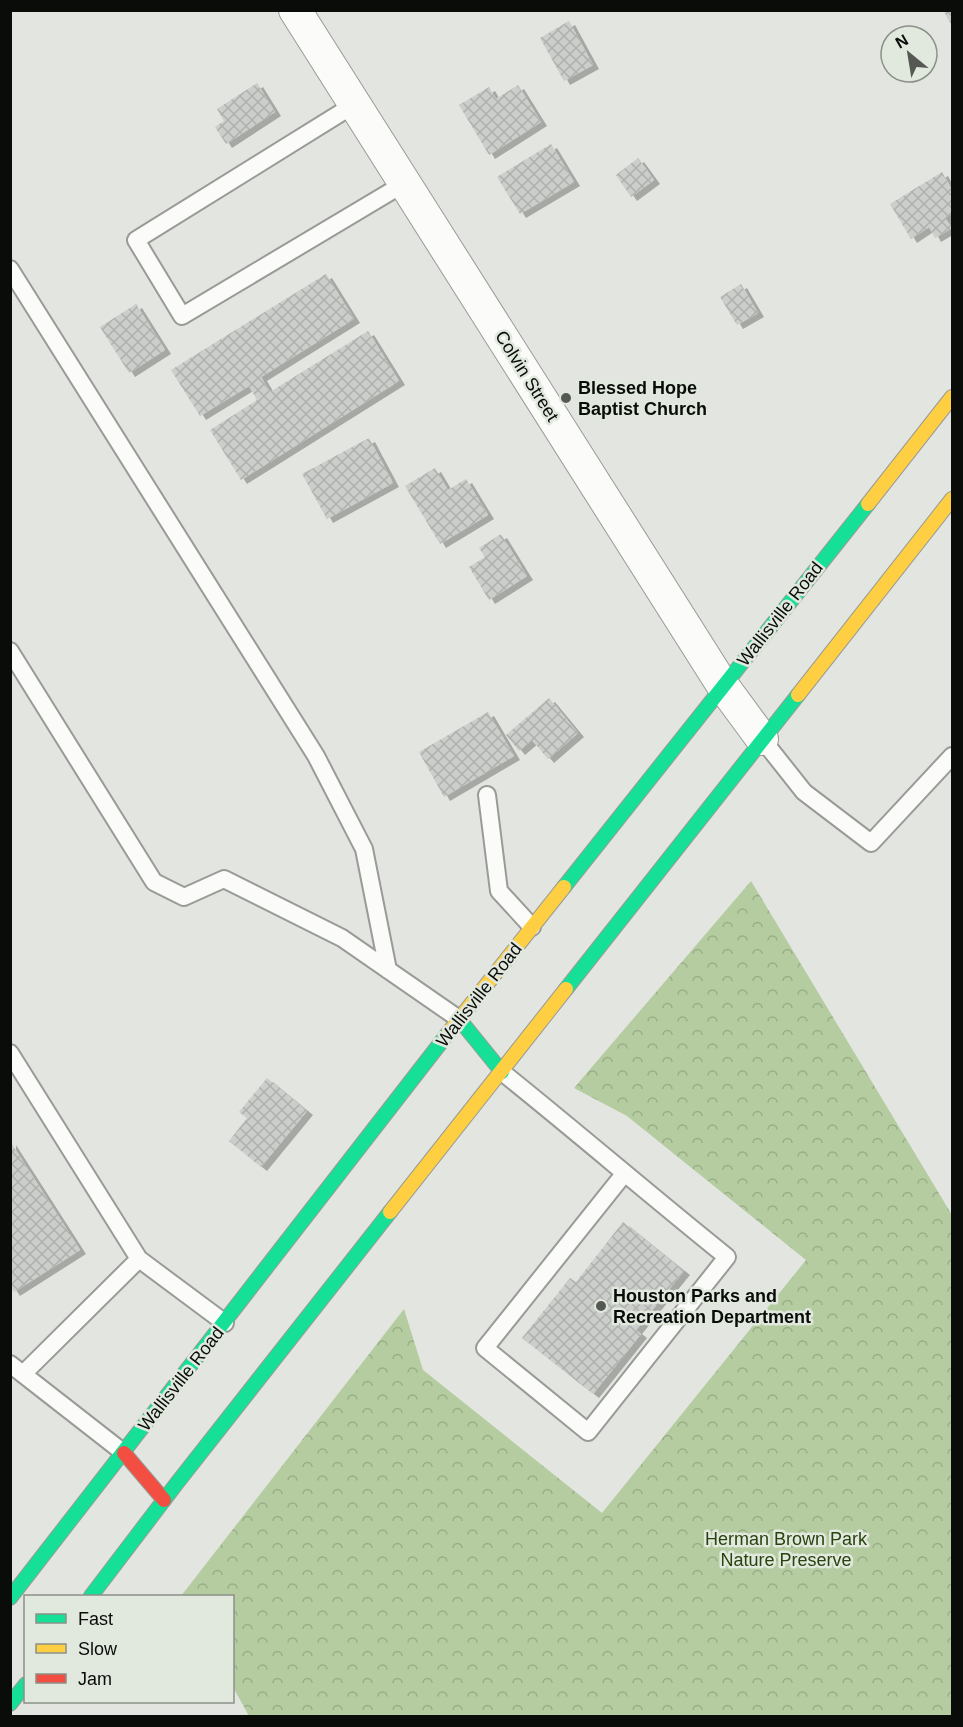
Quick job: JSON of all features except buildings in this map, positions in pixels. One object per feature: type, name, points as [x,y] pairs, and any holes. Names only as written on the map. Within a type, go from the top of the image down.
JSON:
[{"type":"main road","name":"Wallisville Road","points":[[10,1598],[459,1019],[952,397]]},
{"type":"main road","points":[[92,1595],[164,1500],[952,499]]},
{"type":"main road","points":[[459,1019],[502,1072]]},
{"type":"main road","points":[[124,1453],[164,1500]]},
{"type":"main road","points":[[10,1704],[24,1686]]},
{"type":"street","name":"Colvin Street","points":[[295,10],[723,686],[762,739]]},
{"type":"lane","points":[[355,104],[136,240],[182,316],[405,183]]},
{"type":"lane","points":[[10,269],[316,756],[364,849],[388,970]]},
{"type":"lane","points":[[10,651],[154,882],[184,897],[224,879],[342,938],[459,1019]]},
{"type":"lane","points":[[762,739],[804,792],[871,843],[952,756]]},
{"type":"lane","points":[[487,795],[500,891],[532,927]]},
{"type":"lane","points":[[10,1053],[139,1259],[225,1323]]},
{"type":"lane","points":[[502,1072],[727,1257],[588,1432],[485,1348],[624,1174]]},
{"type":"lane","points":[[124,1453],[17,1369],[139,1259]]},
{"type":"green space","name":"Herman Brown Park Nature Preserve","points":[[751,881],[952,1215],[952,1716],[249,1716],[234,1689],[234,1595],[182,1595],[404,1309],[423,1370],[602,1513],[806,1260],[627,1116],[574,1088]]},
{"type":"traffic: fast","points":[[564,887],[868,504]]},
{"type":"traffic: fast","points":[[566,989],[798,695]]},
{"type":"traffic: fast","points":[[459,1019],[502,1072]]},
{"type":"traffic: fast","points":[[10,1598],[449,1032]]},
{"type":"traffic: fast","points":[[92,1595],[390,1212]]},
{"type":"traffic: fast","points":[[10,1704],[24,1686]]},
{"type":"traffic: slow","points":[[868,504],[952,397]]},
{"type":"traffic: slow","points":[[798,695],[952,499]]},
{"type":"traffic: slow","points":[[449,1032],[564,887]]},
{"type":"traffic: slow","points":[[390,1212],[566,989]]},
{"type":"traffic: jam","points":[[124,1453],[164,1500]]},
{"type":"place","name":"Blessed Hope Baptist Church","points":[[566,398]]},
{"type":"place","name":"Houston Parks and Recreation Department","points":[[601,1306]]}]
